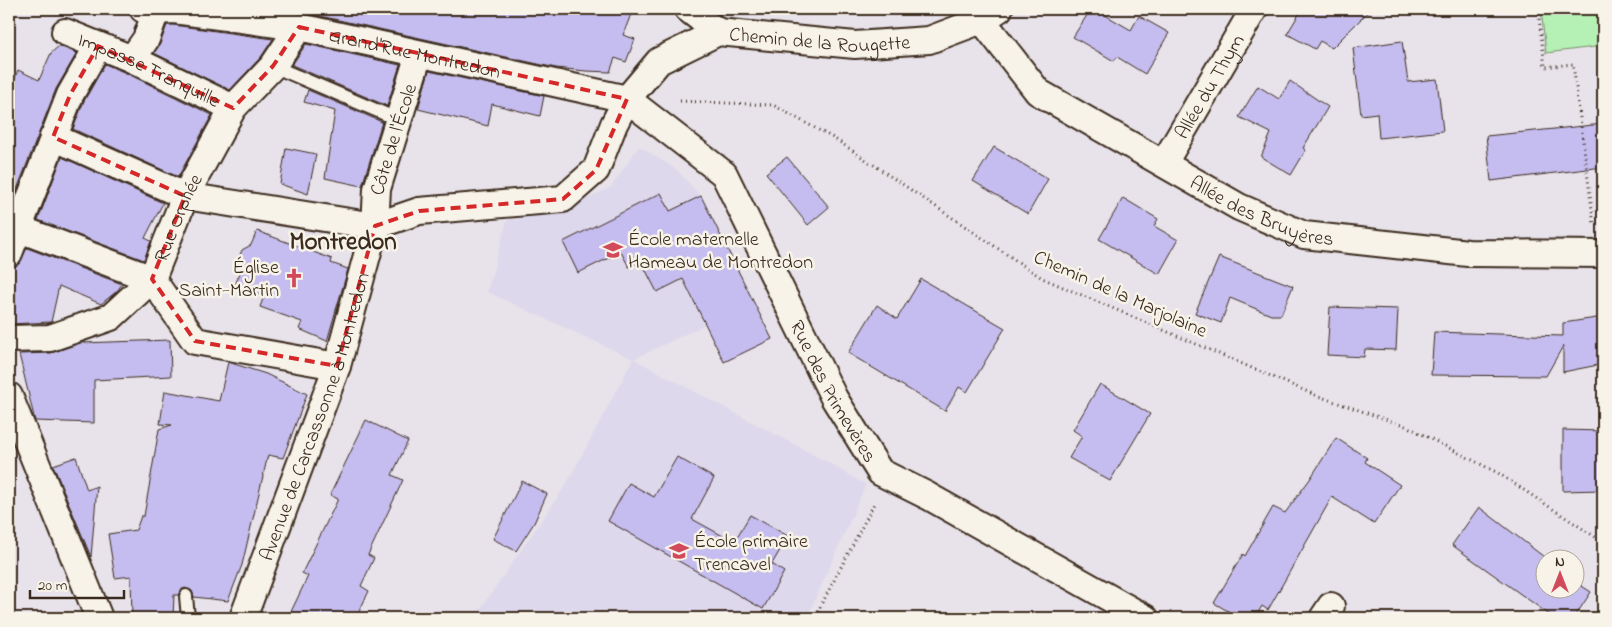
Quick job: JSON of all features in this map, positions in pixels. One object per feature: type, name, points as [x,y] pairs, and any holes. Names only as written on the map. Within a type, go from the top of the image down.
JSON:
[{"type":"street","points":[[688,9],[718,32]]},
{"type":"street","name":"Allée du Thym","points":[[1164,164],[1254,9]]},
{"type":"street","points":[[132,59],[146,40],[162,10]]},
{"type":"street","name":"Grand'Rue Montredon","points":[[162,10],[299,27],[627,99]]},
{"type":"street","name":"Chemin de la Rougette","points":[[627,99],[659,61],[718,32],[855,45],[929,40],[990,14]]},
{"type":"street","name":"Allée des Bruyères","points":[[990,14],[1038,92],[1239,207],[1304,235],[1468,253],[1600,254]]},
{"type":"street","name":"Rue Orphée","points":[[9,339],[50,338],[111,317],[152,279],[185,196],[233,108],[273,66],[299,27]]},
{"type":"street","name":"Impasse Tranquille","points":[[65,32],[132,59],[233,108]]},
{"type":"street","points":[[9,253],[14,227],[70,96],[98,46]]},
{"type":"street","name":"Côte de l'École","points":[[375,226],[377,189],[419,54]]},
{"type":"street","points":[[53,137],[185,196],[375,226],[419,211],[563,199],[596,170],[614,124],[627,99]]},
{"type":"street","name":"Rue des Primevères","points":[[627,99],[724,174],[834,398],[880,472],[937,501],[1145,618]]},
{"type":"street","name":"Avenue de Carcassonne à Montredon","points":[[243,618],[337,366],[375,226]]},
{"type":"street","points":[[14,227],[152,279],[194,341],[337,366]]},
{"type":"street","points":[[9,397],[100,618]]},
{"type":"lane","points":[[273,66],[399,120]]},
{"type":"lane","points":[[186,596],[188,618]]},
{"type":"path","points":[[1538,9],[1545,67],[1572,64],[1600,254]]},
{"type":"path","name":"Chemin de la Marjolaine","points":[[676,101],[773,105],[835,139],[1042,278],[1315,395],[1408,427],[1498,473],[1603,542]]},
{"type":"path","points":[[810,618],[817,613],[888,476]]},
{"type":"highlighted area","points":[[299,27],[627,99],[596,170],[563,199],[419,211],[375,226],[337,366],[195,341],[152,279],[185,196],[53,137],[70,95],[98,46],[233,108],[273,66]]},
{"type":"shaded area","name":"École primaire Trencavel","points":[[639,146],[677,170],[701,196],[754,301],[634,359],[829,463],[866,485],[807,618],[474,618],[566,485],[633,359],[487,292],[507,220],[558,213],[611,187]]},
{"type":"green space","points":[[1541,9],[1603,9],[1603,46],[1546,53]]},
{"type":"building","points":[[276,9],[633,9],[623,35],[635,39],[626,62],[615,58],[610,72],[586,71],[556,68],[302,12]]},
{"type":"building","points":[[1091,9],[1095,9],[1131,30],[1139,16],[1169,33],[1145,74],[1117,57],[1114,61],[1073,37]]},
{"type":"building","points":[[1302,9],[1371,9],[1332,48],[1320,41],[1315,49],[1287,34]]},
{"type":"building","points":[[167,25],[273,39],[261,57],[230,90],[154,53],[160,44]]},
{"type":"building","points":[[1402,41],[1408,82],[1437,79],[1443,131],[1379,138],[1377,113],[1361,115],[1353,48]]},
{"type":"building","points":[[306,44],[400,65],[387,106],[292,65]]},
{"type":"building","points":[[59,46],[77,53],[56,89],[9,210],[9,93],[18,70],[39,80],[51,53]]},
{"type":"building","points":[[105,64],[212,115],[178,177],[73,129],[84,101]]},
{"type":"building","points":[[429,71],[544,96],[540,116],[492,104],[488,126],[418,109]]},
{"type":"building","points":[[1290,81],[1328,107],[1303,148],[1306,150],[1291,175],[1261,157],[1271,133],[1239,117],[1258,86],[1279,99]]},
{"type":"building","points":[[308,90],[382,122],[362,186],[325,178],[335,111],[304,102]]},
{"type":"building","points":[[1603,124],[1603,167],[1491,181],[1486,136]]},
{"type":"building","points":[[994,147],[1048,179],[1028,214],[973,181]]},
{"type":"building","points":[[286,148],[316,154],[308,194],[280,184]]},
{"type":"building","points":[[62,157],[163,203],[145,238],[151,241],[144,260],[38,220]]},
{"type":"building","points":[[787,157],[829,207],[808,225],[766,173]]},
{"type":"building","points":[[661,193],[670,211],[701,196],[772,339],[724,362],[683,279],[657,292],[641,261],[629,267],[621,252],[578,273],[563,242]]},
{"type":"building","points":[[1123,198],[1158,219],[1154,226],[1178,240],[1159,274],[1099,239]]},
{"type":"building","name":"Église Saint-Martin","points":[[257,231],[332,259],[331,263],[348,269],[327,341],[299,329],[302,322],[260,307],[264,296],[235,285],[240,273],[237,262],[242,250],[251,245]]},
{"type":"building","points":[[27,248],[122,284],[117,291],[101,304],[59,286],[51,322],[9,324],[9,268],[19,264]]},
{"type":"building","points":[[1219,257],[1293,286],[1281,315],[1271,315],[1230,298],[1221,323],[1195,313]]},
{"type":"building","points":[[921,279],[1005,328],[967,392],[959,387],[945,411],[848,353],[877,305],[897,319]]},
{"type":"building","points":[[1330,307],[1398,309],[1396,350],[1365,349],[1364,357],[1327,355]]},
{"type":"building","points":[[1603,317],[1603,364],[1563,372],[1563,346],[1546,376],[1431,375],[1434,332],[1563,336],[1563,323]]},
{"type":"building","points":[[170,340],[171,376],[94,380],[94,423],[35,421],[19,354],[51,353],[80,343]]},
{"type":"building","points":[[228,362],[266,374],[307,394],[283,458],[268,455],[242,565],[228,601],[194,597],[192,591],[185,588],[178,595],[174,595],[173,618],[132,618],[131,576],[115,578],[108,534],[136,530],[141,516],[144,516],[159,429],[172,425],[160,424],[165,391],[219,401]]},
{"type":"building","points":[[1100,384],[1150,414],[1110,481],[1069,458],[1082,436],[1073,430]]},
{"type":"building","points":[[366,420],[408,441],[392,475],[403,480],[368,555],[374,558],[361,586],[369,591],[356,618],[288,618],[308,576],[302,573],[338,499],[330,495]]},
{"type":"building","points":[[1563,430],[1603,431],[1603,490],[1563,491]]},
{"type":"building","points":[[1336,438],[1367,458],[1365,462],[1400,485],[1374,524],[1332,497],[1268,610],[1262,606],[1255,618],[1240,618],[1214,603],[1243,554],[1245,556],[1273,507],[1285,513],[1310,479]]},
{"type":"building","points":[[76,457],[87,490],[97,486],[91,557],[53,465]]},
{"type":"building","points":[[677,457],[714,478],[692,519],[734,542],[750,515],[788,536],[772,564],[784,572],[763,609],[608,521],[629,483],[654,497]]},
{"type":"building","points":[[522,481],[547,494],[534,523],[516,551],[493,539]]},
{"type":"building","points":[[1479,507],[1535,550],[1534,600],[1584,600],[1584,587],[1591,592],[1574,618],[1554,618],[1452,545]]},
{"type":"place","name":"École maternelle Hameau de Montredon","points":[[613,250]]},
{"type":"place","name":"Église Saint-Martin","points":[[294,278]]},
{"type":"place","name":"École primaire Trencavel","points":[[679,551]]},
{"type":"district","name":"Montredon","points":[[343,240]]}]
